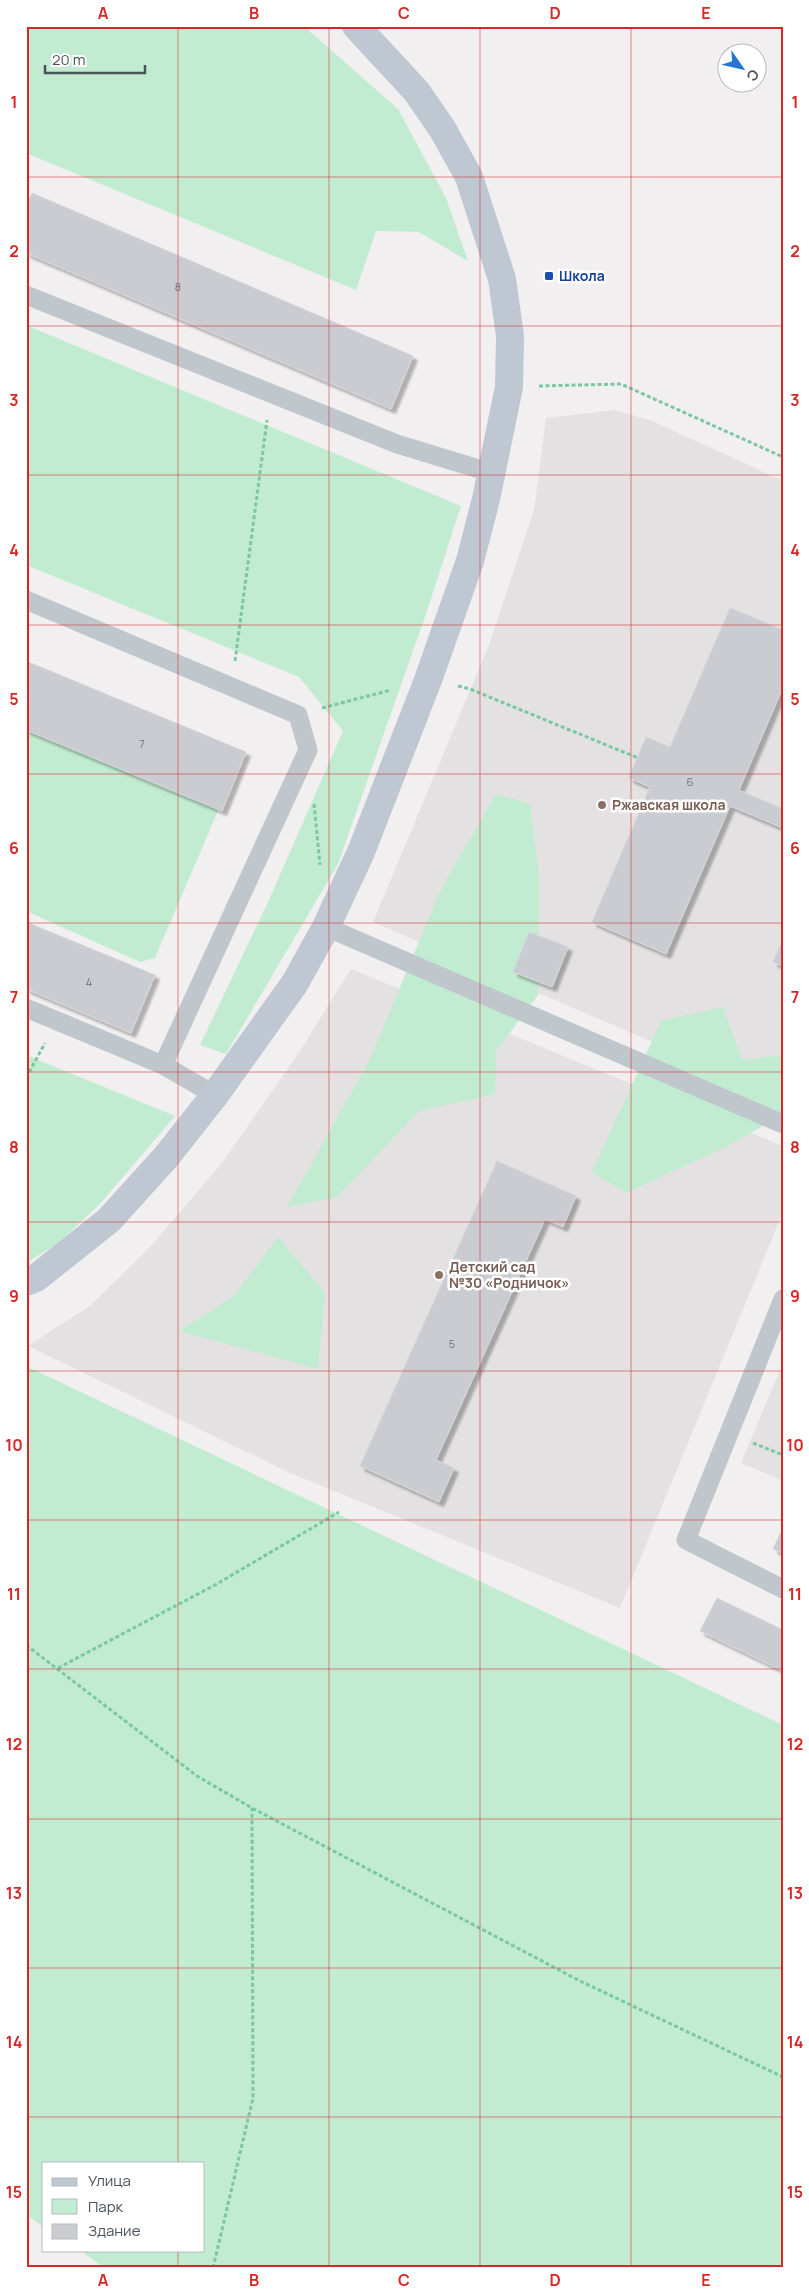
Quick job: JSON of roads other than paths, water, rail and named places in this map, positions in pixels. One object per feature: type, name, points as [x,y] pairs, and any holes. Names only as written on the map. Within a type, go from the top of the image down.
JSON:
[{"type":"street","points":[[26,1282],[36,1278],[109,1220],[166,1157],[215,1095],[295,983],[326,928],[361,852],[428,680],[470,561],[492,473],[509,387],[510,336],[503,283],[469,177],[443,130],[417,92],[356,26]]},
{"type":"lane","points":[[26,295],[397,444],[492,473]]},
{"type":"lane","points":[[26,600],[298,715],[308,750],[163,1065]]},
{"type":"lane","points":[[326,928],[783,1124]]},
{"type":"lane","points":[[26,1008],[163,1065],[215,1095]]},
{"type":"lane","points":[[783,1299],[686,1540],[783,1589]]},
{"type":"place","name":"Школа","points":[[549,276]]},
{"type":"place","name":"Ржавская школа","points":[[602,805]]},
{"type":"place","name":"Детский сад №30 «Родничок»","points":[[439,1275]]}]
